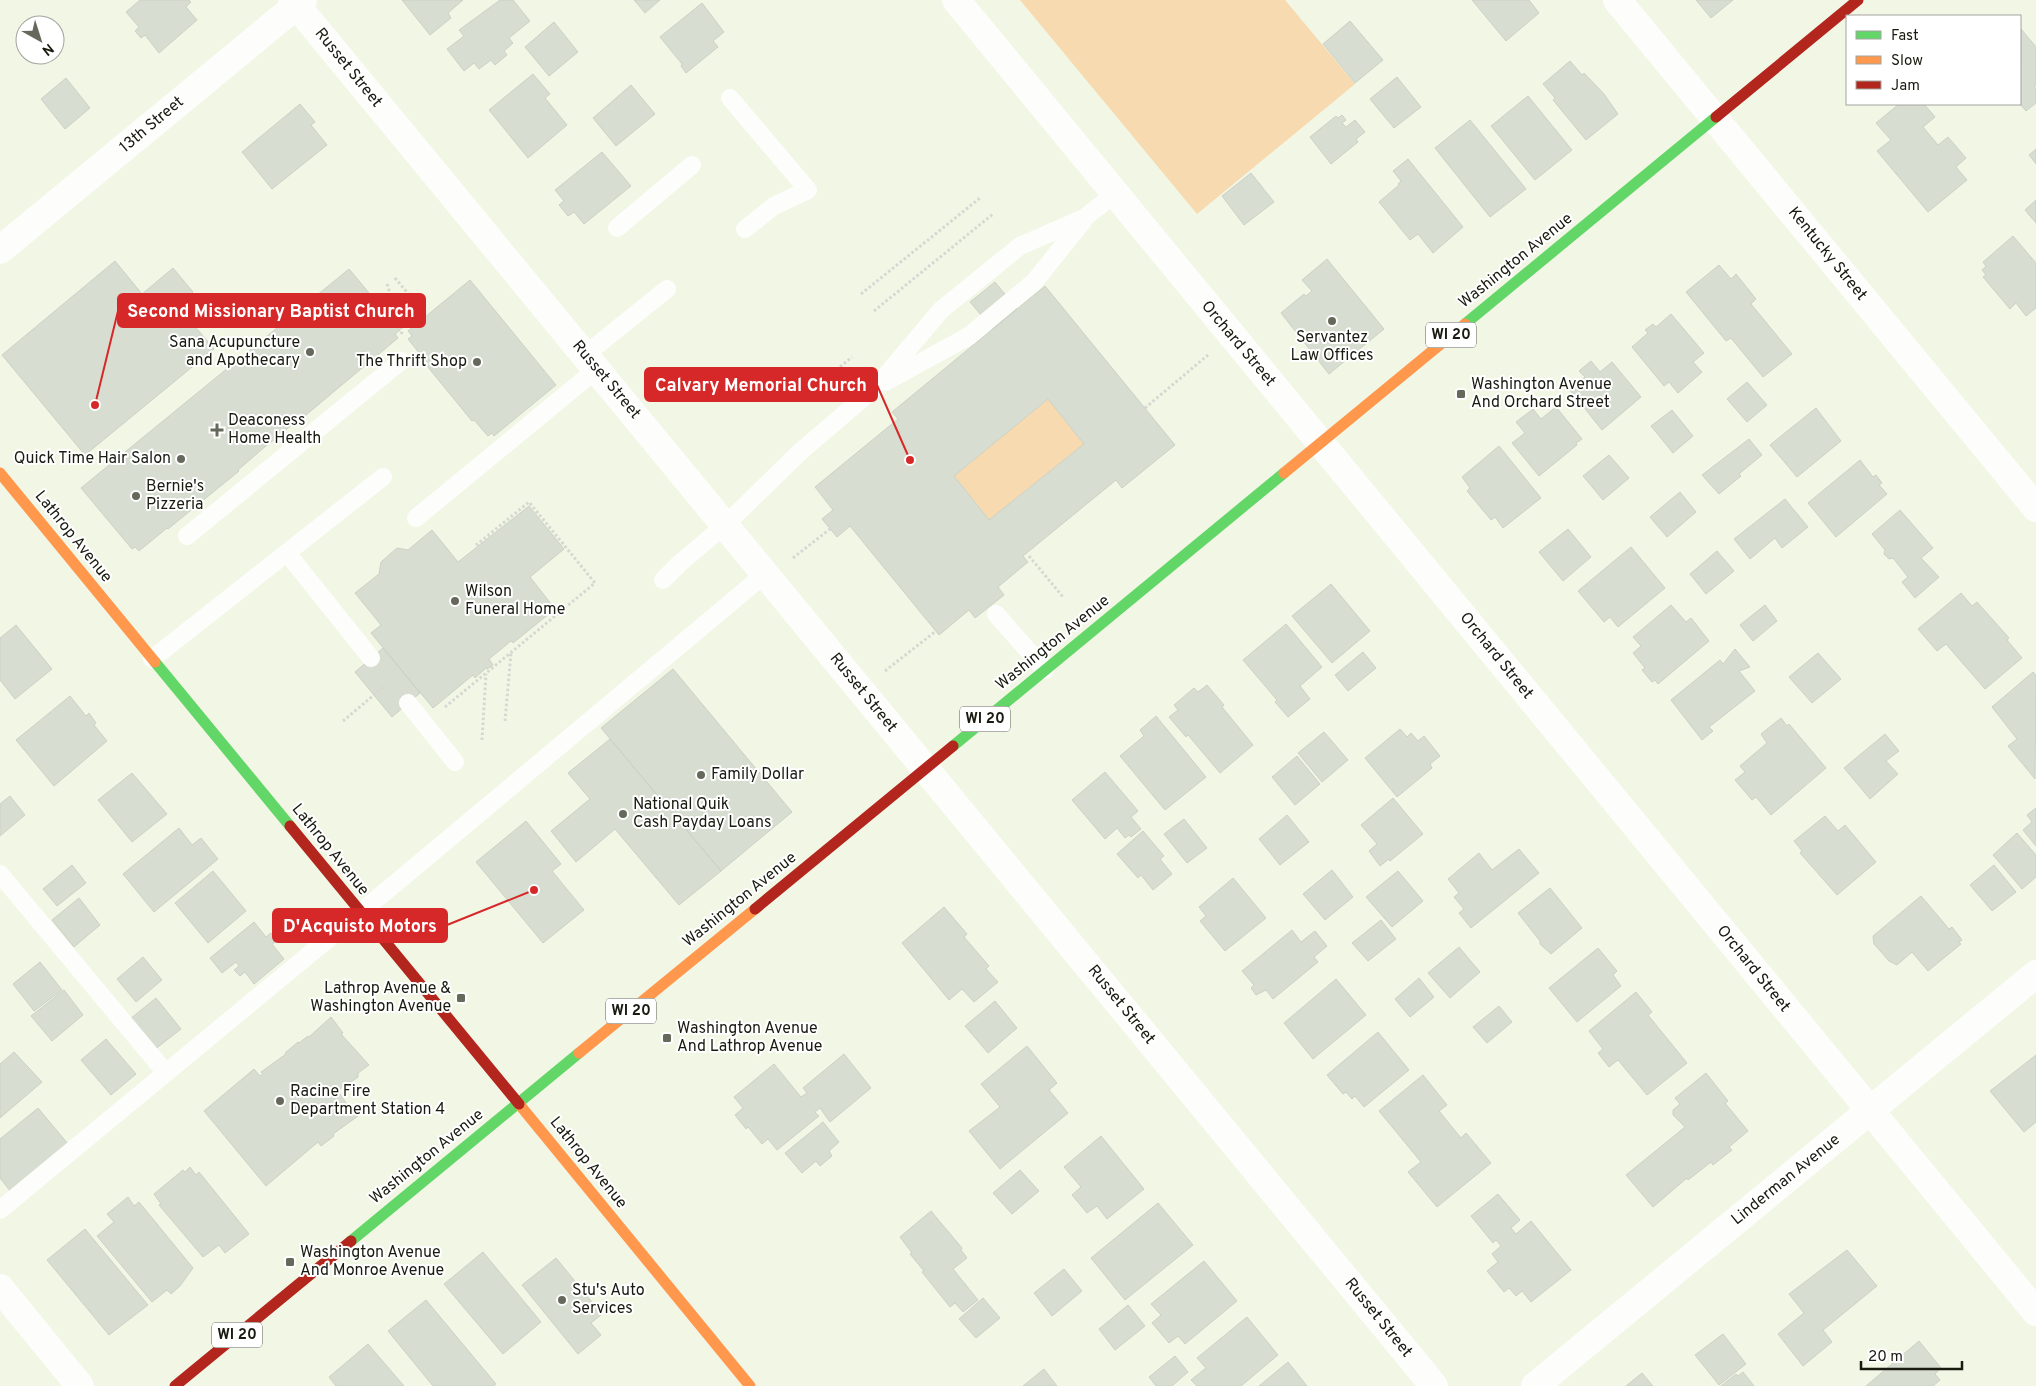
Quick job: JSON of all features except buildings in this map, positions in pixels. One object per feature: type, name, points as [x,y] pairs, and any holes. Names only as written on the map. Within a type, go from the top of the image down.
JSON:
[{"type":"main road","name":"Washington Avenue","points":[[175,1386],[1858,0]]},
{"type":"main road","name":"Lathrop Avenue","points":[[0,473],[750,1386]]},
{"type":"street","name":"Orchard Street","points":[[956,0],[2036,1312]]},
{"type":"street","name":"Kentucky Street","points":[[1617,0],[2036,508]]},
{"type":"street","name":"13th Street","points":[[0,250],[297,2]]},
{"type":"street","name":"Russet Street","points":[[297,2],[1434,1386]]},
{"type":"street","name":"Linderman Avenue","points":[[1535,1386],[2036,974]]},
{"type":"street","points":[[0,1288],[80,1386]]},
{"type":"lane","points":[[730,98],[808,190],[774,206],[746,229]]},
{"type":"lane","points":[[617,228],[692,164]]},
{"type":"lane","points":[[876,387],[969,336],[1034,282],[1084,218],[1116,193]]},
{"type":"lane","points":[[664,580],[679,564],[725,525],[800,452],[876,387],[941,310],[1020,246],[1084,218]]},
{"type":"lane","points":[[416,518],[591,362],[667,289]]},
{"type":"lane","points":[[187,536],[401,361]]},
{"type":"lane","points":[[152,659],[383,477]]},
{"type":"lane","points":[[287,553],[371,658]]},
{"type":"lane","points":[[0,1210],[767,576]]},
{"type":"lane","points":[[996,614],[1045,670]]},
{"type":"lane","points":[[408,703],[455,762]]},
{"type":"lane","points":[[0,874],[166,1074]]},
{"type":"path","points":[[861,294],[980,198]]},
{"type":"path","points":[[874,311],[993,214]]},
{"type":"path","points":[[396,278],[427,316]]},
{"type":"path","points":[[387,284],[402,331],[400,340],[401,361]]},
{"type":"path","points":[[1145,408],[1231,335]]},
{"type":"path","points":[[809,392],[852,357]]},
{"type":"path","points":[[440,710],[596,583],[529,502],[475,546]]},
{"type":"path","points":[[767,576],[830,529]]},
{"type":"path","points":[[1029,556],[1063,597]]},
{"type":"path","points":[[861,690],[936,631]]},
{"type":"path","points":[[505,721],[511,652]]},
{"type":"path","points":[[482,740],[486,673]]},
{"type":"path","points":[[343,721],[390,682]]},
{"type":"shaded area","points":[[1020,0],[1285,0],[1355,84],[1197,214]]},
{"type":"shaded area","points":[[1048,399],[1084,444],[989,520],[954,476]]},
{"type":"traffic: fast","points":[[1465,324],[1716,117]]},
{"type":"traffic: fast","points":[[953,746],[1284,473]]},
{"type":"traffic: fast","points":[[155,662],[290,826]]},
{"type":"traffic: fast","points":[[351,1241],[579,1053]]},
{"type":"traffic: slow","points":[[1284,473],[1465,324]]},
{"type":"traffic: slow","points":[[0,473],[155,662]]},
{"type":"traffic: slow","points":[[579,1053],[755,909]]},
{"type":"traffic: slow","points":[[519,1104],[750,1386]]},
{"type":"traffic: jam","points":[[1716,117],[1858,0]]},
{"type":"traffic: jam","points":[[755,909],[953,746]]},
{"type":"traffic: jam","points":[[290,826],[519,1104]]},
{"type":"traffic: jam","points":[[175,1386],[351,1241]]},
{"type":"place","name":"Servantez Law Offices","points":[[1332,321]]},
{"type":"place","name":"Sana Acupuncture and Apothecary","points":[[310,352]]},
{"type":"place","name":"The Thrift Shop","points":[[477,362]]},
{"type":"place","name":"Washington Avenue And Orchard Street","points":[[1461,394]]},
{"type":"place","name":"Second Missionary Baptist Church","points":[[95,405]]},
{"type":"place","name":"Deaconess Home Health","points":[[217,430]]},
{"type":"place","name":"Quick Time Hair Salon","points":[[181,459]]},
{"type":"place","name":"Calvary Memorial Church","points":[[910,460]]},
{"type":"place","name":"Bernie's Pizzeria","points":[[136,496]]},
{"type":"place","name":"Wilson Funeral Home","points":[[455,601]]},
{"type":"place","name":"Family Dollar","points":[[701,775]]},
{"type":"place","name":"National Quik Cash Payday Loans","points":[[623,814]]},
{"type":"place","name":"D'Acquisto Motors","points":[[534,890]]},
{"type":"place","name":"Lathrop Avenue & Washington Avenue","points":[[461,998]]},
{"type":"place","name":"Washington Avenue And Lathrop Avenue","points":[[667,1038]]},
{"type":"place","name":"Racine Fire Department Station 4","points":[[280,1101]]},
{"type":"place","name":"Washington Avenue And Monroe Avenue","points":[[290,1262]]},
{"type":"place","name":"Stu's Auto Services","points":[[562,1300]]}]
